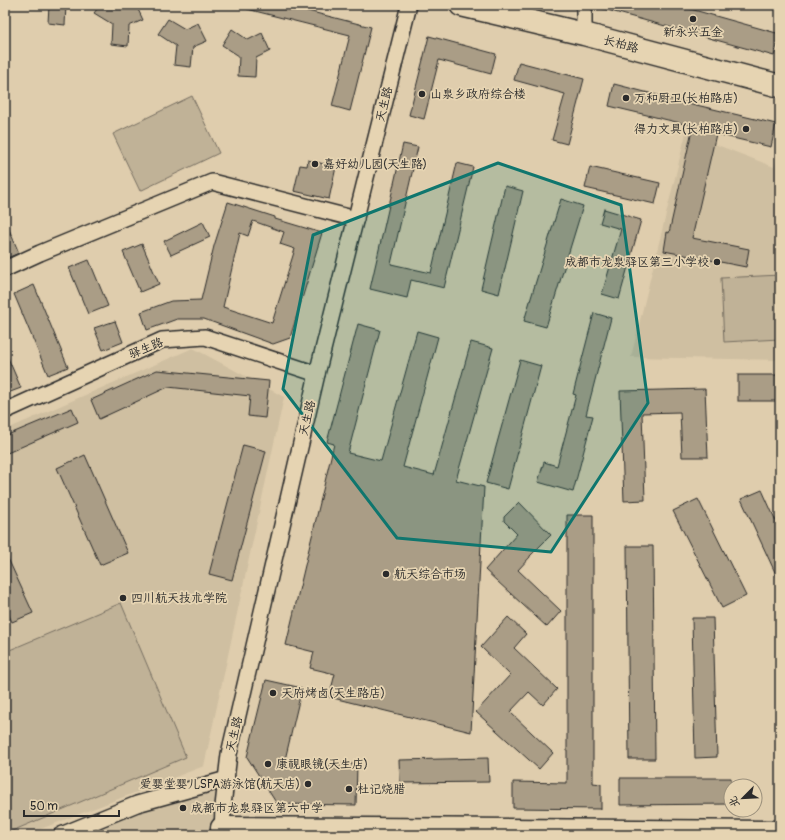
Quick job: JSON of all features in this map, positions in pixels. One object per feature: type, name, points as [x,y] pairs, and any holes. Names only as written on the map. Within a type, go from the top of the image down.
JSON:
[{"type":"street","name":"天生路","points":[[222,832],[223,806],[229,754],[317,374],[409,5]]},
{"type":"street","name":"长柏路","points":[[461,5],[584,34],[780,86]]},
{"type":"street","points":[[584,5],[584,34]]},
{"type":"street","points":[[5,269],[212,182],[356,219]]},
{"type":"street","name":"驿生路","points":[[5,411],[162,340],[205,337],[317,374]]},
{"type":"street","points":[[61,835],[137,804],[226,779]]},
{"type":"street","points":[[222,832],[780,832]]},
{"type":"highlighted area","points":[[498,163],[621,205],[648,403],[551,552],[397,538],[283,389],[313,235]]},
{"type":"shaded area","points":[[192,96],[219,153],[140,191],[113,134]]},
{"type":"shaded area","name":"成都市龙泉驿区第三小学校","points":[[686,133],[774,167],[780,152],[780,360],[631,357]]},
{"type":"shaded area","points":[[780,275],[780,339],[724,342],[721,278]]},
{"type":"shaded area","name":"四川航天技术学院","points":[[193,348],[284,397],[204,766],[25,835],[5,835],[5,430]]},
{"type":"shaded area","points":[[121,603],[186,757],[5,834],[5,652]]},
{"type":"shaded area","name":"成都市龙泉驿区第六中学","points":[[217,781],[215,835],[85,835]]},
{"type":"building","points":[[49,5],[66,5],[65,25],[48,23]]},
{"type":"building","points":[[100,5],[116,5],[121,8],[128,5],[136,5],[143,20],[129,26],[128,46],[111,44],[112,24],[94,13]]},
{"type":"building","points":[[248,5],[284,5],[371,27],[350,111],[332,106],[350,35],[247,9]]},
{"type":"building","points":[[600,5],[676,5],[780,35],[774,56],[600,8]]},
{"type":"building","points":[[168,19],[185,29],[198,23],[207,41],[193,47],[191,67],[174,65],[176,46],[158,34]]},
{"type":"building","points":[[232,29],[248,40],[262,33],[270,51],[256,58],[255,77],[238,76],[239,56],[222,45]]},
{"type":"building","name":"山泉乡政府综合楼","points":[[429,36],[496,54],[491,74],[439,60],[424,119],[409,115]]},
{"type":"building","points":[[519,62],[584,79],[567,144],[552,140],[565,94],[514,80]]},
{"type":"building","points":[[614,84],[776,124],[771,147],[716,134],[692,238],[749,249],[746,267],[664,251],[667,232],[669,233],[693,126],[609,106]]},
{"type":"building","points":[[403,144],[418,147],[391,264],[431,273],[457,163],[473,167],[444,288],[411,280],[407,298],[370,289]]},
{"type":"building","name":"嘉好幼儿园(天生路)","points":[[308,160],[336,167],[329,199],[294,191],[300,165],[307,166]]},
{"type":"building","points":[[590,167],[660,183],[655,204],[585,188]]},
{"type":"building","points":[[505,186],[523,191],[499,294],[481,289]]},
{"type":"building","points":[[561,199],[583,206],[546,327],[524,321]]},
{"type":"building","points":[[228,202],[275,217],[275,219],[322,233],[290,338],[273,344],[204,319],[177,319],[147,330],[141,312],[171,301],[201,300],[214,246]],"holes":[[[253,221],[284,232],[280,244],[295,249],[272,323],[223,307],[240,233],[248,236]]]},
{"type":"building","points":[[604,209],[641,220],[619,299],[602,294],[621,229],[600,223]]},
{"type":"building","points":[[5,220],[19,253],[5,259]]},
{"type":"building","points":[[203,222],[210,237],[171,255],[164,241]]},
{"type":"building","points":[[142,244],[159,284],[140,292],[123,252]]},
{"type":"building","points":[[89,260],[108,306],[88,314],[69,268]]},
{"type":"building","points":[[34,285],[68,367],[48,375],[14,294]]},
{"type":"building","points":[[594,313],[611,318],[586,415],[593,416],[573,492],[538,482],[544,462],[557,466],[576,395],[573,394]]},
{"type":"building","points":[[115,321],[123,342],[103,350],[94,328]]},
{"type":"building","name":"航天综合市场","points":[[358,324],[380,330],[348,453],[381,461],[417,331],[438,337],[403,467],[434,475],[471,342],[493,348],[456,480],[484,487],[471,732],[329,697],[335,674],[310,668],[314,652],[286,645],[334,444],[327,442]]},
{"type":"building","points":[[5,351],[21,388],[5,394]]},
{"type":"building","points":[[520,360],[541,366],[508,489],[486,483]]},
{"type":"building","points":[[157,370],[269,381],[265,418],[248,416],[250,396],[168,387],[99,419],[91,400]]},
{"type":"building","points":[[738,375],[780,375],[780,401],[738,401]]},
{"type":"building","points":[[705,389],[708,457],[682,457],[680,412],[642,413],[645,500],[624,501],[620,391]]},
{"type":"building","points":[[72,408],[78,422],[5,454],[5,436]]},
{"type":"building","points":[[243,445],[266,451],[232,580],[209,574]]},
{"type":"building","points":[[85,455],[128,553],[100,565],[57,468]]},
{"type":"building","points":[[762,490],[780,530],[780,583],[741,499]]},
{"type":"building","points":[[698,499],[746,596],[722,608],[673,511]]},
{"type":"building","points":[[519,502],[551,535],[518,570],[561,611],[547,627],[485,570],[517,534],[504,521],[504,517]]},
{"type":"building","points":[[567,515],[593,515],[593,783],[601,784],[601,809],[513,808],[513,782],[567,783]]},
{"type":"building","points":[[627,546],[653,546],[655,759],[629,759]]},
{"type":"building","points":[[5,552],[33,613],[12,622],[5,607]]},
{"type":"building","points":[[508,617],[526,634],[514,648],[557,689],[543,705],[529,692],[510,712],[553,753],[539,769],[476,712],[510,675],[481,647]]},
{"type":"building","points":[[692,618],[713,618],[717,757],[695,758]]},
{"type":"building","points":[[266,680],[302,688],[284,764],[357,764],[356,805],[277,804],[247,757]]},
{"type":"building","points":[[488,758],[489,782],[400,783],[399,760]]},
{"type":"building","points":[[620,778],[723,778],[723,804],[620,805]]},
{"type":"place","name":"新永兴五金","points":[[693,19]]},
{"type":"place","name":"山泉乡政府综合楼","points":[[422,94]]},
{"type":"place","name":"万和厨卫(长柏路店)","points":[[626,98]]},
{"type":"place","name":"得力文具(长柏路店)","points":[[746,129]]},
{"type":"place","name":"嘉好幼儿园(天生路)","points":[[315,164]]},
{"type":"place","name":"成都市龙泉驿区第三小学校","points":[[717,262]]},
{"type":"place","name":"航天综合市场","points":[[386,574]]},
{"type":"place","name":"四川航天技术学院","points":[[123,598]]},
{"type":"place","name":"天府烤卤(天生路店)","points":[[273,693]]},
{"type":"place","name":"康视眼镜(天生店)","points":[[268,764]]},
{"type":"place","name":"爱婴堂婴儿SPA游泳馆(航天店)","points":[[308,784]]},
{"type":"place","name":"杜记烧腊","points":[[349,789]]},
{"type":"place","name":"成都市龙泉驿区第六中学","points":[[183,808]]}]
